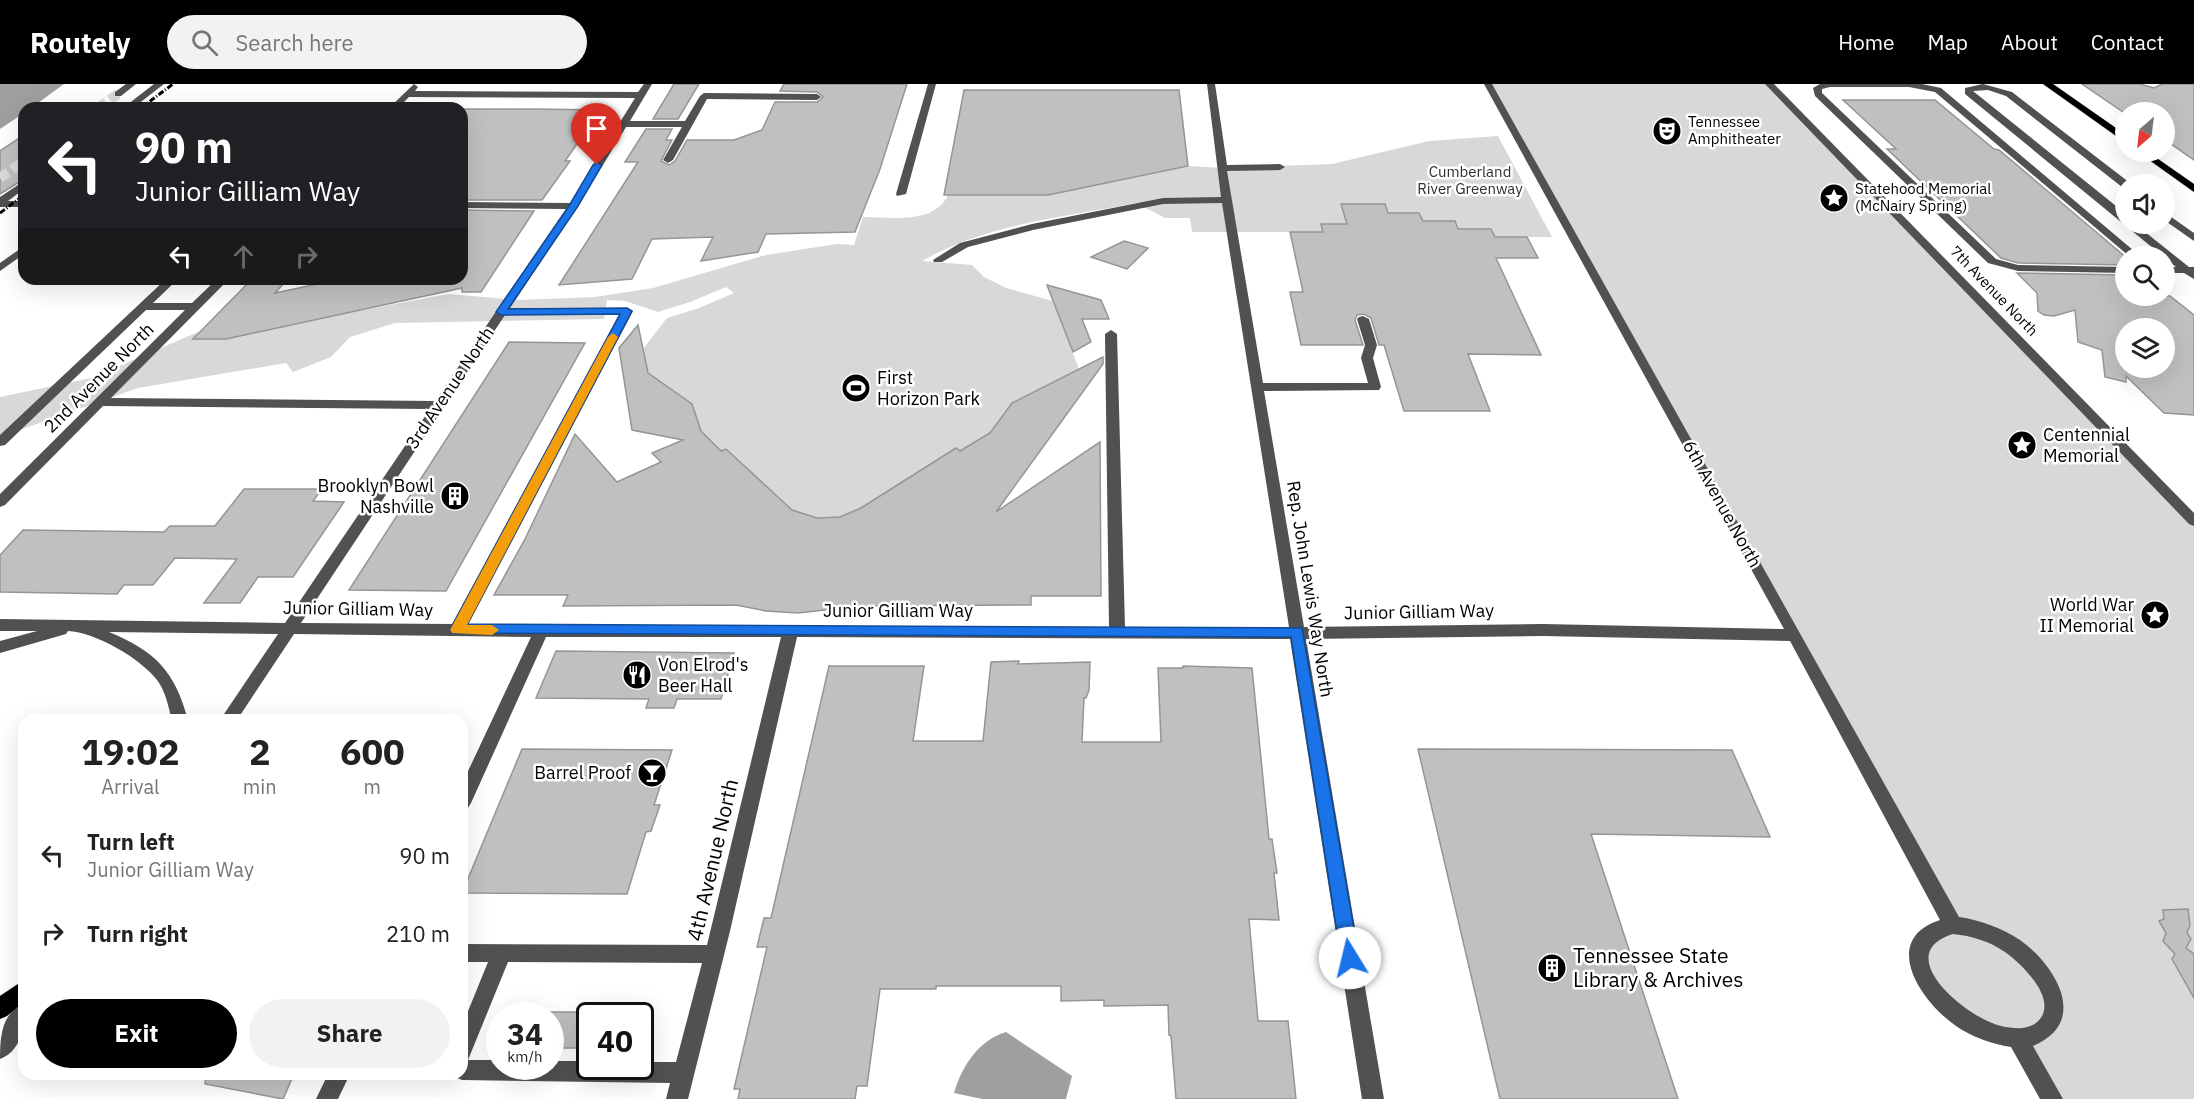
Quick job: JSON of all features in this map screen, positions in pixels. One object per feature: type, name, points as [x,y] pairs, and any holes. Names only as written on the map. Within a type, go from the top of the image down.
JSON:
[{"type":"main road","points":[[2048,84],[2115,132]]},
{"type":"main road","points":[[2156,162],[2194,189]]},
{"type":"main road","points":[[0,1009],[18,994]]},
{"type":"street","points":[[118,94],[132,84]]},
{"type":"street","points":[[135,102],[160,84]]},
{"type":"street","points":[[399,102],[417,84]]},
{"type":"street","name":"3rd Avenue North","points":[[232,714],[573,206],[648,84]]},
{"type":"street","points":[[769,97],[775,84]]},
{"type":"street","points":[[901,194],[932,84]]},
{"type":"street","name":"Rep. John Lewis Way North","points":[[1211,84],[1221,168],[1373,1099]]},
{"type":"street","name":"6th Avenue North","points":[[1488,84],[1795,635],[1953,925]]},
{"type":"street","name":"7th Avenue North","points":[[1769,84],[2194,521]]},
{"type":"street","points":[[2115,270],[2018,268],[1998,264],[1986,257],[1818,94],[1816,89],[1829,84],[1871,84],[1914,85],[1938,90],[2123,246]]},
{"type":"street","points":[[2115,176],[2009,94],[1978,85],[1967,92],[2115,211]]},
{"type":"street","points":[[407,94],[641,95]]},
{"type":"street","points":[[668,160],[704,96],[818,97]]},
{"type":"street","points":[[622,124],[688,124]]},
{"type":"street","points":[[1221,168],[1280,166]]},
{"type":"street","points":[[0,203],[18,189]]},
{"type":"street","points":[[938,260],[964,245],[1032,227],[1163,201],[1227,200]]},
{"type":"street","points":[[0,203],[18,204]]},
{"type":"street","points":[[468,205],[573,206]]},
{"type":"street","points":[[2175,223],[2194,238]]},
{"type":"street","points":[[2142,234],[2192,272]]},
{"type":"street","points":[[0,268],[18,254]]},
{"type":"street","points":[[2175,271],[2192,272]]},
{"type":"street","points":[[0,442],[165,285]]},
{"type":"street","name":"2nd Avenue North","points":[[0,502],[217,285]]},
{"type":"street","points":[[142,306],[196,307]]},
{"type":"street","points":[[457,630],[627,311],[501,312]]},
{"type":"street","points":[[1257,387],[1375,387],[1367,358],[1371,345],[1363,319]]},
{"type":"street","points":[[1111,334],[1117,631]]},
{"type":"street","points":[[100,402],[438,405]]},
{"type":"street","name":"Junior Gilliam Way","points":[[0,625],[541,631],[1543,630],[1795,635]]},
{"type":"street","points":[[0,647],[78,626],[125,645],[154,665],[171,689],[178,714]]},
{"type":"street","name":"4th Avenue North","points":[[677,1099],[714,954],[790,630]]},
{"type":"street","points":[[468,790],[541,631]]},
{"type":"street","points":[[1953,925],[1978,929],[2001,939],[2020,951],[2044,977],[2053,1000],[2049,1024],[2033,1036],[2017,1038],[1989,1032],[1963,1020],[1945,1005],[1929,986],[1919,963],[1920,944],[1930,932],[1953,925]]},
{"type":"street","points":[[468,953],[714,954]]},
{"type":"street","points":[[468,1037],[501,954]]},
{"type":"street","points":[[0,1049],[18,1023]]},
{"type":"street","points":[[2017,1038],[2052,1099]]},
{"type":"street","points":[[468,1071],[683,1073]]},
{"type":"street","points":[[327,1099],[336,1080]]},
{"type":"green space","points":[[1488,84],[1769,84],[2194,521],[2194,1099],[2052,1099],[2017,1038],[1963,1019],[1918,958],[1953,926]]},
{"type":"green space","name":"Cumberland River Greenway","points":[[1498,136],[1552,237],[1495,237],[1458,229],[1454,221],[1423,221],[1419,213],[1388,213],[1385,204],[1341,204],[1347,224],[1321,224],[1323,232],[1192,232],[1190,218],[1165,218],[1136,203],[999,230],[947,248],[922,261],[972,265],[984,277],[1006,288],[1053,301],[1079,369],[997,423],[990,433],[960,451],[956,448],[858,510],[840,517],[817,518],[792,510],[726,449],[721,451],[701,431],[692,404],[648,373],[643,349],[667,318],[699,308],[734,293],[726,287],[658,312],[625,301],[607,300],[604,319],[395,323],[350,337],[331,357],[293,372],[286,363],[138,388],[0,437],[0,397],[91,378],[198,332],[249,332],[448,294],[519,300],[595,297],[653,288],[766,255],[837,244],[854,245],[863,217],[898,218],[922,215],[941,205],[948,195],[1048,195],[1188,166],[1221,168],[1332,164],[1429,141]]},
{"type":"shaded area","points":[[0,84],[64,84],[39,102],[18,102],[18,117],[0,129]]},
{"type":"shaded area","points":[[1006,1032],[1072,1076],[1066,1099],[982,1099],[954,1093],[961,1074],[972,1056],[987,1041]]},
{"type":"building","points":[[674,84],[699,84],[678,119],[653,119]]},
{"type":"building","points":[[784,84],[907,84],[880,169],[855,232],[766,234],[758,252],[701,261],[713,237],[652,239],[632,279],[559,285],[638,162],[625,162],[646,129],[672,129],[666,140],[672,140],[661,161],[669,165],[675,161],[687,140],[734,140],[762,130],[775,102],[817,102],[823,97],[817,92],[780,91]]},
{"type":"building","points":[[2082,84],[2140,84],[2154,88],[2162,84],[2194,84],[2194,160],[2175,147],[2175,102],[2115,102],[2115,107]]},
{"type":"building","points":[[964,90],[1179,90],[1188,166],[1048,195],[944,195]]},
{"type":"building","points":[[1843,100],[1935,100],[1994,149],[1999,150],[2115,248],[2115,265],[2018,263],[2001,258],[1887,149],[1896,149]]},
{"type":"building","points":[[468,109],[601,110],[565,161],[570,161],[542,200],[468,200]]},
{"type":"building","points":[[18,139],[18,183],[0,194],[0,151]]},
{"type":"building","points":[[1341,204],[1385,204],[1388,213],[1419,213],[1423,221],[1455,221],[1458,229],[1491,229],[1495,237],[1527,237],[1538,258],[1496,258],[1541,355],[1468,354],[1490,411],[1404,411],[1384,345],[1379,345],[1371,318],[1364,314],[1357,315],[1355,320],[1363,345],[1301,345],[1290,292],[1303,292],[1290,232],[1323,232],[1321,224],[1347,224]]},
{"type":"building","points":[[468,210],[534,211],[481,292],[462,292],[462,288],[226,339],[193,339],[246,285],[282,285],[275,293],[313,285],[468,285]]},
{"type":"building","points":[[1124,241],[1148,248],[1127,269],[1091,257]]},
{"type":"building","points":[[2017,273],[2115,275],[2115,306],[2175,306],[2175,300],[2194,315],[2194,415],[2164,413],[2128,378],[2175,378],[2175,318],[2115,318],[2115,378],[2126,378],[2126,382],[2105,377],[2102,350],[2078,342],[2075,310],[2054,316],[2044,315],[2038,311],[2037,293]]},
{"type":"building","points":[[1047,285],[1101,300],[1109,319],[1082,319],[1091,342],[1073,352]]},
{"type":"building","points":[[638,325],[648,373],[692,404],[701,431],[721,451],[726,449],[792,510],[817,518],[840,517],[861,508],[956,448],[960,451],[990,433],[1012,403],[1103,357],[1103,364],[996,512],[1100,442],[1101,596],[1031,596],[1031,605],[860,606],[798,613],[766,611],[736,605],[563,606],[568,595],[494,595],[525,539],[575,434],[617,482],[661,462],[652,453],[683,440],[632,430],[619,348]]},
{"type":"building","name":"Brooklyn Bowl Nashville","points":[[509,342],[585,343],[446,591],[349,590]]},
{"type":"building","points":[[244,489],[322,489],[313,501],[344,502],[293,577],[258,577],[240,603],[204,603],[237,559],[175,558],[153,585],[124,585],[117,594],[0,592],[0,555],[23,530],[164,532],[170,526],[215,526]]},
{"type":"building","name":"Von Elrod's Beer Hall","points":[[556,651],[734,653],[721,699],[677,699],[674,708],[646,708],[649,699],[536,698]]},
{"type":"building","points":[[1019,661],[1018,664],[1090,662],[1089,690],[1084,698],[1082,742],[1161,742],[1158,668],[1183,668],[1183,666],[1252,668],[1269,839],[1272,839],[1277,873],[1274,873],[1279,920],[1249,919],[1258,1021],[1288,1021],[1296,1099],[1176,1099],[1168,1005],[1104,1006],[1104,1000],[1061,1001],[1061,986],[936,986],[936,989],[880,989],[867,1086],[857,1086],[855,1099],[738,1099],[740,1089],[734,1089],[767,947],[757,947],[764,918],[771,918],[829,666],[924,666],[913,741],[983,741],[991,662]]},
{"type":"building","points":[[522,749],[672,750],[654,805],[660,805],[651,831],[646,832],[627,894],[468,893],[468,879]]},
{"type":"building","name":"Tennessee State Library & Archives","points":[[1418,749],[1732,750],[1770,837],[1591,834],[1678,1099],[1500,1099]]},
{"type":"building","points":[[2188,909],[2190,925],[2187,933],[2191,939],[2186,948],[2194,954],[2194,998],[2172,959],[2175,954],[2163,941],[2166,933],[2159,921],[2164,919],[2163,910]]},
{"type":"building","points":[[564,1012],[576,1012],[576,1048],[564,1048]]},
{"type":"building","points":[[205,1080],[291,1080],[283,1099],[205,1084]]},
{"type":"tunnel","points":[[107,102],[118,94]]},
{"type":"tunnel","points":[[0,178],[18,165]]},
{"type":"railway","points":[[149,102],[173,84]]},
{"type":"railway","points":[[0,213],[18,200]]},
{"type":"slow traffic","points":[[492,630],[457,630],[613,337]]},
{"type":"place","name":"Tennessee Amphitheater","points":[[1667,131]]},
{"type":"place","name":"Statehood Memorial (McNairy Spring)","points":[[1834,198]]},
{"type":"place","name":"First Horizon Park","points":[[856,388]]},
{"type":"place","name":"Centennial Memorial","points":[[2022,445]]},
{"type":"place","name":"Brooklyn Bowl Nashville","points":[[455,496]]},
{"type":"place","name":"World War II Memorial","points":[[2155,615]]},
{"type":"place","name":"Von Elrod's Beer Hall","points":[[637,675]]},
{"type":"place","name":"Barrel Proof","points":[[652,773]]},
{"type":"place","name":"Tennessee State Library & Archives","points":[[1552,968]]},
{"type":"route","points":[[597,165],[573,206],[501,312],[627,311],[457,630],[1297,632],[1350,958]]}]
